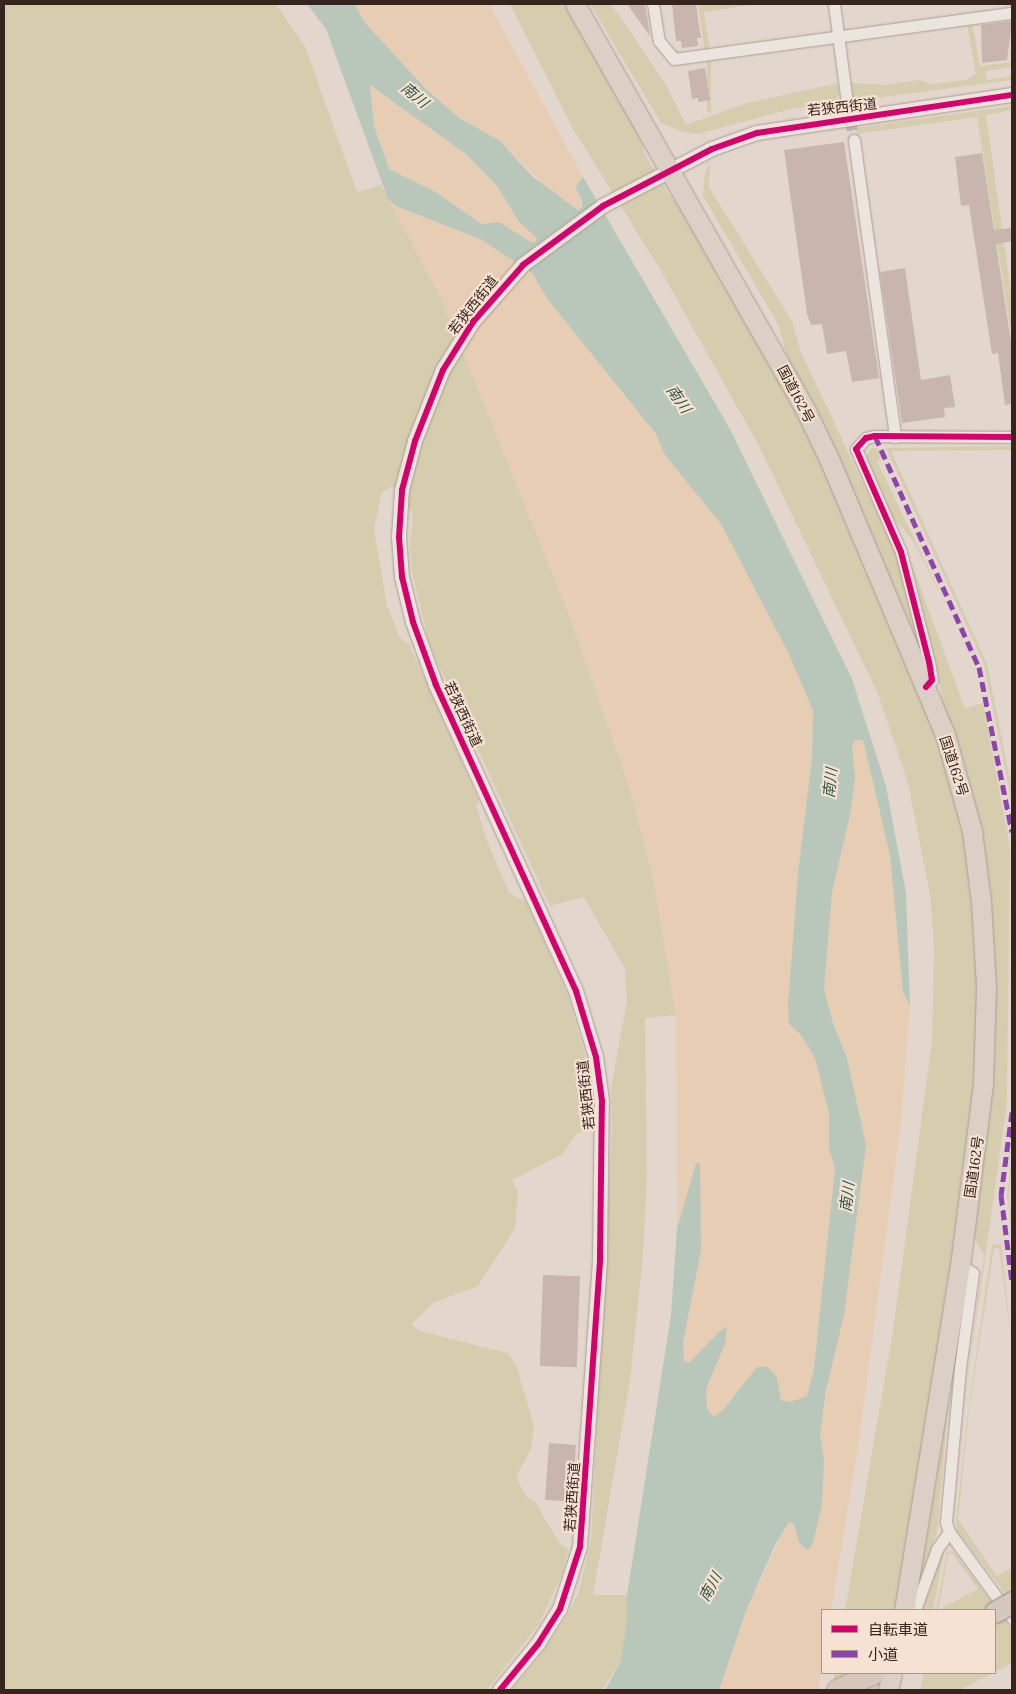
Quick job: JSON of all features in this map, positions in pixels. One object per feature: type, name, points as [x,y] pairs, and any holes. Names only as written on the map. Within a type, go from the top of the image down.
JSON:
[{"type":"highway","name":"国道162号","points":[[575,4],[665,173],[806,411],[926,687],[964,796],[981,902],[986,987],[983,1084],[960,1264],[904,1609]]},
{"type":"highway","points":[[996,1611],[1012,1602]]},
{"type":"highway","points":[[837,1690],[870,1674]]},
{"type":"highway","points":[[888,1690],[892,1674]]},
{"type":"street","points":[[653,4],[658,41],[674,59],[1012,13]]},
{"type":"street","points":[[834,4],[848,103]]},
{"type":"street","name":"若狭西街道","points":[[500,1690],[538,1644],[560,1609],[580,1547],[600,1258],[602,1101],[596,1057],[576,990],[420,642],[402,577],[399,518],[407,466],[425,411],[444,370],[473,322],[505,282],[539,252],[603,206],[712,149],[775,128],[1012,95]]},
{"type":"street","points":[[854,140],[895,437]]},
{"type":"street","points":[[926,687],[932,680],[929,662],[901,552],[856,449],[866,438],[1012,436]]},
{"type":"street","points":[[960,1264],[974,1273],[960,1368],[947,1502],[948,1532],[1012,1618]]},
{"type":"street","points":[[915,1609],[937,1549],[948,1532]]},
{"type":"shaded area","points":[[4,4],[276,4],[305,46],[357,192],[381,185],[442,300],[568,612],[630,789],[654,882],[676,1015],[645,1018],[647,1174],[643,1255],[630,1381],[593,1595],[627,1595],[627,1622],[620,1663],[602,1690],[511,1690],[540,1656],[567,1616],[579,1591],[591,1541],[612,1130],[611,1087],[627,1002],[625,969],[584,897],[550,906],[430,646],[412,572],[410,543],[413,514],[392,486],[382,492],[374,529],[387,606],[400,638],[409,644],[479,801],[476,805],[486,838],[509,893],[526,902],[567,993],[587,1062],[594,1114],[594,1126],[577,1134],[562,1154],[512,1180],[518,1192],[515,1228],[478,1286],[433,1303],[411,1325],[420,1331],[507,1353],[516,1365],[534,1426],[531,1449],[516,1477],[526,1496],[536,1503],[559,1543],[568,1549],[562,1574],[539,1624],[487,1690],[4,1690]]},
{"type":"shaded area","points":[[510,4],[566,4],[641,137],[644,153],[670,196],[681,207],[811,437],[939,738],[971,866],[979,987],[973,1127],[897,1609],[845,1609],[893,1331],[932,1041],[934,946],[930,895],[908,783],[878,694],[759,446],[661,271],[572,127]]},
{"type":"shaded area","points":[[590,4],[611,4],[665,83],[686,125],[747,103],[838,83],[839,96],[835,100],[852,98],[851,83],[885,85],[919,80],[932,84],[966,80],[976,74],[967,23],[972,23],[980,66],[1012,62],[1012,67],[986,71],[987,80],[1012,76],[1012,80],[791,109],[698,134],[680,131],[661,123]]},
{"type":"shaded area","points":[[698,4],[758,4],[704,12],[710,52],[705,52]]},
{"type":"shaded area","points":[[707,59],[711,59],[711,112],[707,112]]},
{"type":"shaded area","points":[[1012,106],[1012,110],[986,115],[1012,300],[1012,339],[977,117],[857,134],[856,128]]},
{"type":"shaded area","points":[[710,162],[709,187],[792,321],[801,352],[898,558],[922,658],[786,353],[778,324],[703,196],[705,173]]},
{"type":"shaded area","points":[[1012,446],[1012,450],[891,451],[987,664],[1012,790],[1012,803],[984,664],[886,448]]},
{"type":"shaded area","points":[[872,448],[877,448],[882,457],[877,461],[948,609],[912,539],[892,517],[868,464],[866,456]]},
{"type":"shaded area","points":[[910,559],[965,709],[983,703],[1010,848],[1007,1103],[964,1408],[984,1255],[972,1234],[988,1120],[992,970],[935,661]]},
{"type":"shaded area","points":[[1012,1156],[1009,1197],[1012,1232],[1007,1195]]},
{"type":"shaded area","points":[[1001,1244],[1012,1345],[999,1248],[994,1248],[969,1410],[958,1519],[997,1576],[1012,1568],[1012,1602],[957,1531],[956,1521],[968,1412],[992,1245]]},
{"type":"shaded area","points":[[951,1373],[937,1533],[917,1589]]},
{"type":"shaded area","points":[[953,1551],[1012,1629],[1012,1663],[996,1671],[996,1609],[940,1609],[978,1589],[952,1553],[948,1554],[938,1609],[936,1609],[947,1552]]},
{"type":"shaded area","points":[[944,1552],[933,1609],[920,1609],[940,1557]]},
{"type":"shaded area","points":[[834,1674],[885,1674],[885,1690],[834,1690]]},
{"type":"shaded area","points":[[924,1674],[992,1674],[959,1690],[920,1690]]},
{"type":"sand","points":[[354,4],[489,4],[583,177],[575,187],[582,207],[578,210],[551,192],[499,140],[459,118],[426,89],[365,23]]},
{"type":"sand","points":[[370,85],[466,154],[498,187],[519,222],[537,238],[535,242],[531,242],[499,222],[481,224],[436,192],[389,169],[374,126]]},
{"type":"sand","points":[[388,199],[396,206],[482,240],[532,273],[549,301],[656,434],[665,455],[721,524],[789,654],[813,711],[812,758],[798,873],[789,1024],[801,1035],[815,1058],[829,1114],[829,1148],[835,1168],[814,1368],[807,1396],[790,1402],[781,1400],[777,1377],[768,1367],[757,1367],[723,1410],[714,1417],[707,1409],[706,1389],[725,1344],[727,1327],[720,1331],[689,1364],[684,1360],[683,1343],[701,1250],[696,1163],[677,1229],[676,1015],[654,882],[630,789],[568,612],[442,300]]},
{"type":"sand","points":[[856,740],[862,740],[864,744],[890,855],[903,993],[910,1005],[901,1123],[858,1447],[831,1609],[821,1609],[821,1670],[818,1690],[719,1690],[746,1611],[788,1522],[794,1524],[799,1543],[808,1549],[824,1459],[820,1435],[866,1145],[847,1058],[833,1023],[824,989],[832,893],[851,810],[855,778],[852,745]]},
{"type":"water","name":"南川","points":[[307,4],[354,4],[365,23],[426,89],[459,118],[499,140],[533,177],[578,210],[582,207],[582,201],[575,187],[583,177],[730,429],[852,679],[886,786],[906,893],[910,1005],[903,993],[890,855],[864,744],[862,740],[856,740],[852,745],[855,778],[851,810],[832,893],[824,989],[833,1023],[847,1058],[866,1145],[844,1315],[826,1391],[820,1435],[824,1459],[822,1504],[813,1543],[808,1550],[799,1543],[794,1524],[789,1522],[775,1545],[746,1611],[719,1690],[605,1690],[620,1663],[627,1622],[627,1595],[671,1315],[677,1229],[696,1163],[700,1163],[701,1250],[683,1343],[684,1360],[689,1363],[720,1331],[727,1327],[725,1344],[706,1389],[707,1409],[714,1417],[723,1410],[757,1367],[768,1367],[777,1377],[781,1400],[790,1402],[807,1396],[814,1368],[835,1168],[829,1148],[829,1114],[815,1058],[801,1035],[789,1024],[788,1006],[798,873],[812,758],[813,711],[789,654],[721,524],[665,455],[656,434],[549,301],[532,273],[482,240],[396,206],[388,199],[326,29]],"holes":[[[370,85],[466,154],[498,187],[519,222],[537,238],[535,242],[531,242],[499,222],[481,224],[436,192],[389,169],[374,126]]]},
{"type":"building","points":[[627,4],[645,4],[650,36]]},
{"type":"building","points":[[672,4],[696,4],[701,38],[697,38],[698,46],[682,48],[681,41],[676,41]]},
{"type":"building","points":[[1012,21],[1007,60],[982,63],[981,25]]},
{"type":"building","points":[[705,68],[710,100],[698,102],[698,98],[692,99],[688,71]]},
{"type":"building","points":[[844,142],[879,378],[852,382],[846,351],[827,354],[822,324],[811,325],[807,314],[784,150]]},
{"type":"building","points":[[982,153],[994,230],[1012,228],[1012,241],[996,244],[1012,348],[1012,404],[1005,405],[998,353],[992,354],[969,205],[961,206],[955,157]]},
{"type":"building","points":[[905,268],[921,380],[950,375],[955,407],[944,408],[945,417],[902,423],[880,272]]},
{"type":"building","points":[[543,1275],[580,1276],[577,1367],[540,1366]]},
{"type":"building","points":[[549,1443],[576,1445],[572,1502],[545,1500]]},
{"type":"tunnel","points":[[847,103],[854,140]]},
{"type":"marked path","points":[[875,436],[979,667],[1012,832]]},
{"type":"marked path","points":[[1012,1112],[1001,1195],[1012,1282]]},
{"type":"cycle path","points":[[500,1690],[538,1644],[560,1609],[580,1547],[600,1258],[602,1101],[596,1057],[576,991],[436,685],[413,622],[402,577],[399,537],[402,490],[415,441],[443,370],[473,322],[523,265],[603,206],[712,149],[757,133],[1012,95]]},
{"type":"cycle path","points":[[926,687],[932,680],[929,662],[901,552],[856,449],[866,438],[875,436],[1012,437]]}]
